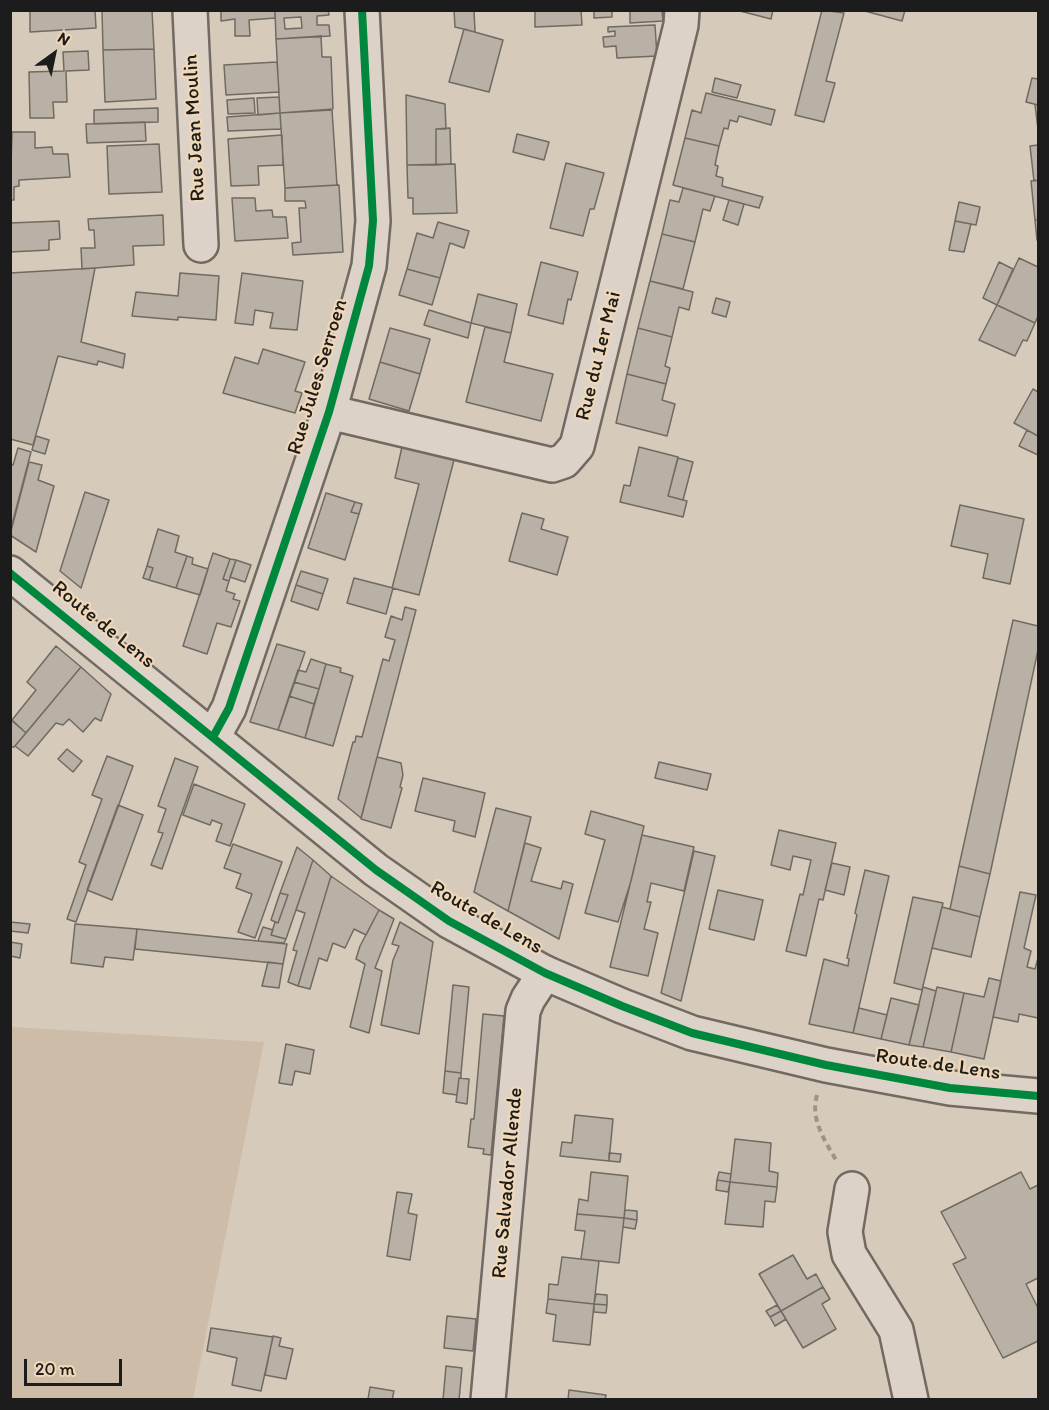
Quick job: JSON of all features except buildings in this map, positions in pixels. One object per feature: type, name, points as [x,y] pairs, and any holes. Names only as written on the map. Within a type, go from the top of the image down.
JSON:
[{"type":"street","name":"Rue Jean Moulin","points":[[190,10],[201,244]]},
{"type":"street","name":"Rue Jules Serroen","points":[[213,737],[229,708],[328,412],[369,266],[373,221],[362,10]]},
{"type":"street","name":"Rue du 1er Mai","points":[[328,412],[552,465],[564,461],[578,446],[681,26],[682,10]]},
{"type":"street","name":"Route de Lens","points":[[10,573],[376,870],[448,921],[545,973],[692,1033],[826,1065],[950,1088],[1038,1096]]},
{"type":"street","name":"Rue Salvador Allende","points":[[488,1400],[524,1011],[545,973]]},
{"type":"street","points":[[852,1189],[846,1232],[849,1254],[896,1330],[911,1400]]},
{"type":"path","points":[[826,1065],[814,1108],[821,1133],[852,1189]]},
{"type":"shaded area","points":[[11,1027],[264,1042],[193,1399],[11,1399]]},
{"type":"cycle path","points":[[213,737],[229,708],[329,412],[369,266],[373,221],[362,10]]},
{"type":"cycle path","points":[[10,573],[376,870],[449,921],[545,973],[692,1033],[826,1065],[950,1088],[1038,1096]]}]
